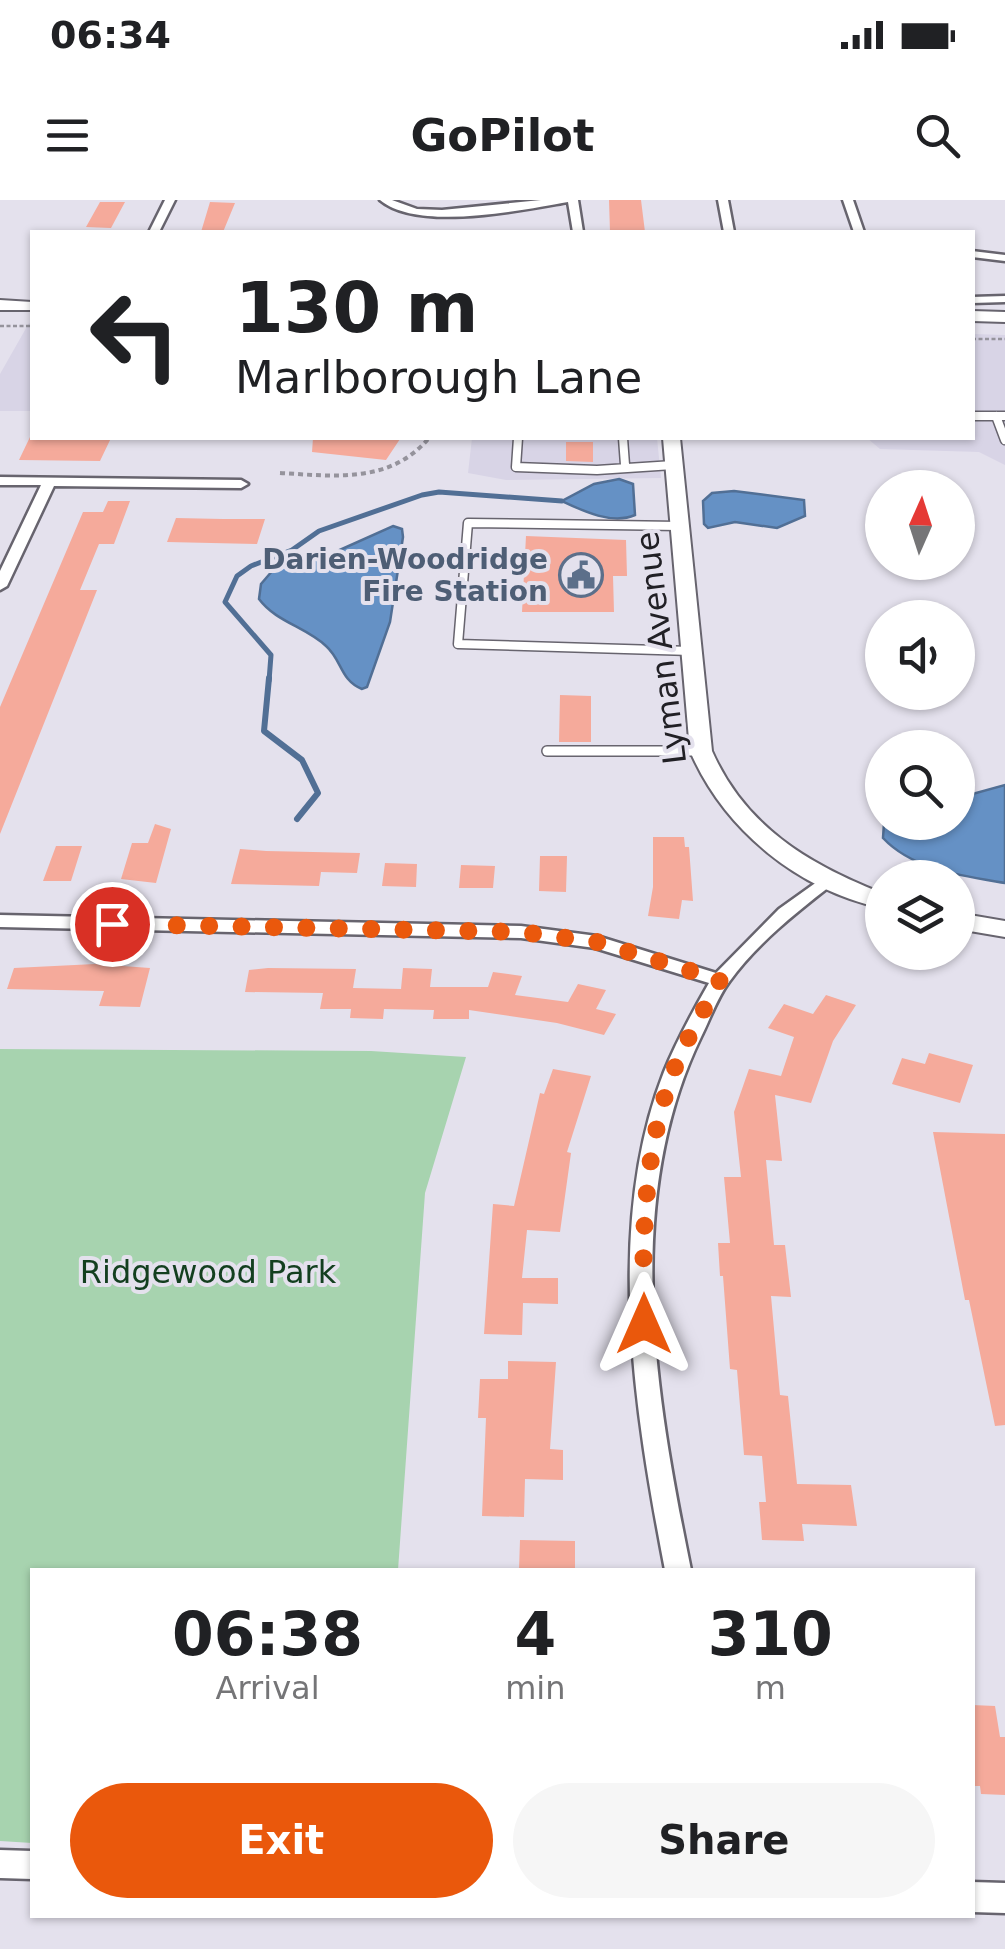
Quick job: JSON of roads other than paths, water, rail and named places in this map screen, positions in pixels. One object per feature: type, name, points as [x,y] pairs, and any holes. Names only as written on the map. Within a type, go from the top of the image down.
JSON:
[{"type":"street","points":[[155,230],[170,200]]},
{"type":"street","points":[[385,200],[392,208],[410,212],[566,200]]},
{"type":"street","points":[[574,200],[578,230]]},
{"type":"street","points":[[724,200],[729,230]]},
{"type":"street","points":[[848,200],[858,230]]},
{"type":"street","points":[[975,254],[1005,258]]},
{"type":"street","points":[[975,300],[1005,299]]},
{"type":"street","points":[[0,305],[30,306]]},
{"type":"street","points":[[975,316],[1005,317]]},
{"type":"street","points":[[0,318],[30,318]]},
{"type":"street","points":[[975,329],[1005,329]]},
{"type":"street","name":"Lyman Avenue","points":[[670,440],[700,751],[715,787],[737,814],[799,865],[865,894]]},
{"type":"street","points":[[0,482],[241,484]]},
{"type":"street","points":[[0,586],[49,482]]},
{"type":"street","points":[[678,1568],[655,1445],[645,1349],[645,1211],[654,1134],[682,1050],[720,980],[782,912],[828,879]]},
{"type":"street","points":[[0,921],[521,932],[597,942],[720,980]]},
{"type":"street","points":[[975,924],[1005,928]]},
{"type":"street","points":[[0,1864],[30,1865]]},
{"type":"street","points":[[975,1897],[1005,1898]]},
{"type":"lane","points":[[975,416],[1001,416],[1005,440]]},
{"type":"lane","points":[[518,440],[516,468],[596,470],[625,465],[673,466]]},
{"type":"lane","points":[[623,440],[625,465]]},
{"type":"lane","points":[[679,526],[468,523],[458,644],[691,650]]},
{"type":"lane","points":[[547,751],[700,751]]},
{"type":"water","points":[[619,479],[633,484],[635,515],[607,518],[562,501],[594,484]]},
{"type":"water","points":[[734,491],[804,500],[805,516],[777,528],[735,522],[708,528],[704,524],[703,501],[712,493]]},
{"type":"water","points":[[393,526],[402,529],[403,537],[390,622],[367,687],[362,689],[349,680],[326,646],[266,607],[259,599],[261,584],[273,570],[333,553]]},
{"type":"water","points":[[1005,785],[1005,883],[975,877],[975,860],[914,860],[885,840],[975,840],[975,793]]},
{"type":"waterway","points":[[269,681],[271,655],[225,602],[237,576],[251,566],[292,550],[319,531],[422,495],[439,492],[562,501]]},
{"type":"waterway","points":[[269,678],[264,731],[302,760],[318,793],[297,819]]},
{"type":"place","name":"Darien-Woodridge Fire Station","points":[[581,575]]},
{"type":"park label","name":"Ridgewood Park","points":[[208,1272]]}]
